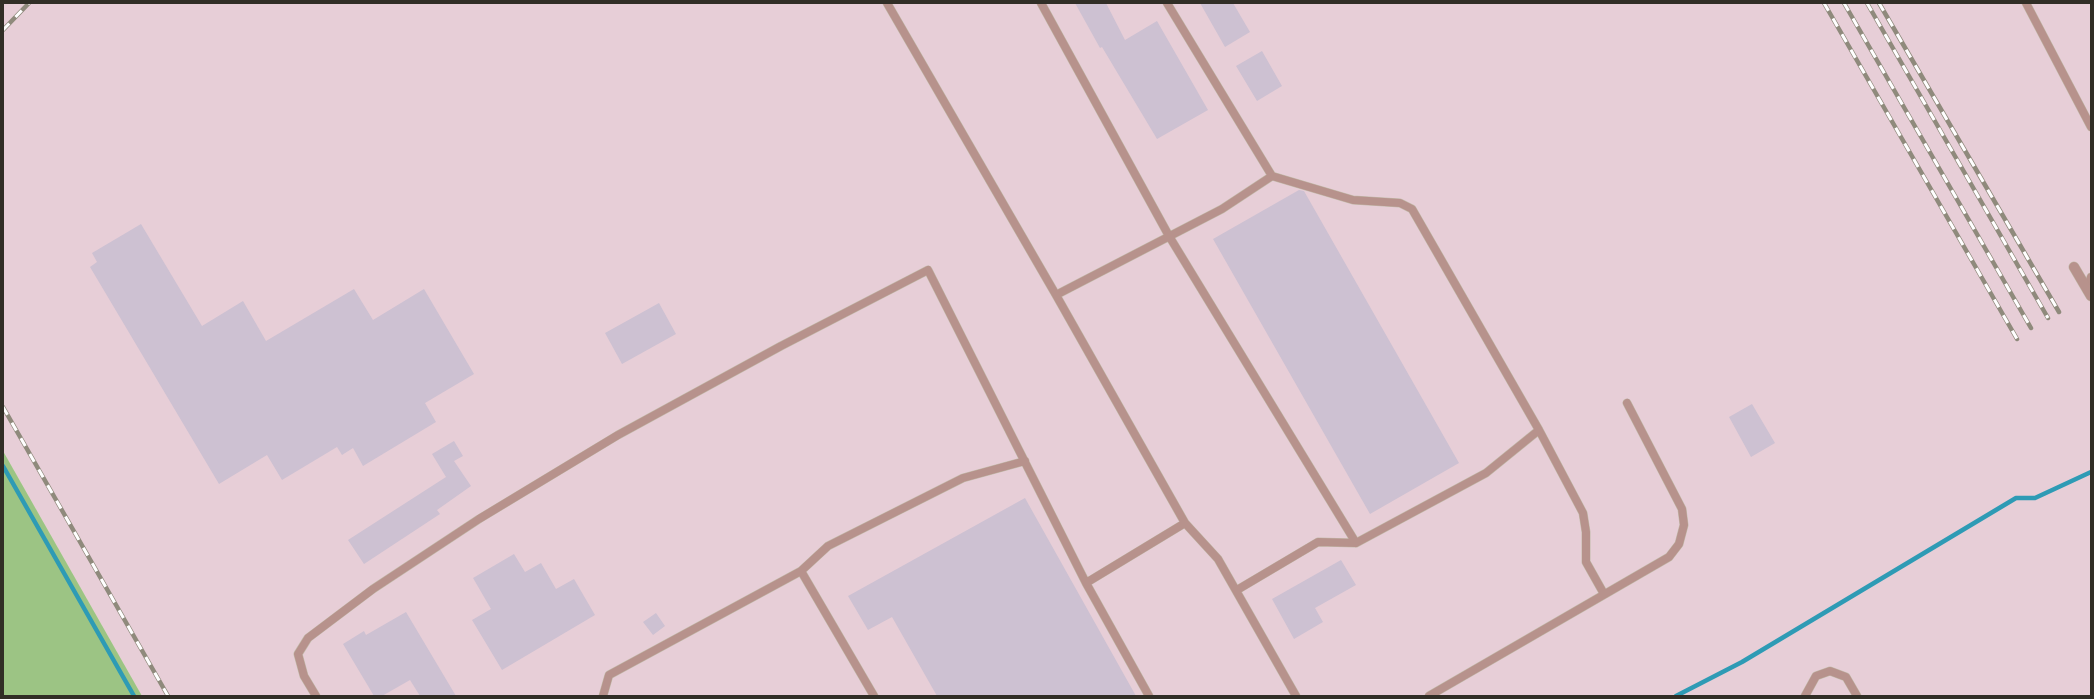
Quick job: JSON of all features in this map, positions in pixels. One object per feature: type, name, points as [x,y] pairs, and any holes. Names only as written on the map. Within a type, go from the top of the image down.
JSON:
[{"type":"street","points":[[2074,267],[2089,293]]},
{"type":"lane","points":[[887,3],[1056,295],[1184,523],[1218,559],[1296,696]]},
{"type":"lane","points":[[1041,3],[1169,236],[1356,543]]},
{"type":"lane","points":[[1167,3],[1272,176],[1353,200],[1400,203],[1412,208],[1539,430],[1582,513],[1586,532],[1586,562],[1604,594]]},
{"type":"lane","points":[[2026,3],[2091,127]]},
{"type":"lane","points":[[1056,295],[1222,209],[1272,176]]},
{"type":"lane","points":[[316,696],[304,676],[298,654],[308,638],[373,589],[479,519],[618,435],[781,346],[928,270],[1086,583],[1149,696]]},
{"type":"lane","points":[[2089,293],[2091,277]]},
{"type":"lane","points":[[1429,696],[1669,557],[1679,544],[1684,525],[1682,509],[1627,403]]},
{"type":"lane","points":[[1237,590],[1318,542],[1356,543],[1486,473],[1539,430]]},
{"type":"lane","points":[[603,696],[609,675],[801,571],[828,546],[963,478],[1025,461]]},
{"type":"lane","points":[[1086,583],[1184,523]]},
{"type":"lane","points":[[801,571],[874,696]]},
{"type":"lane","points":[[1805,696],[1816,676],[1830,671],[1846,677],[1857,696]]},
{"type":"shaded area","points":[[3,3],[2091,3],[2091,696],[142,696],[3,451]]},
{"type":"green space","points":[[3,451],[142,696],[3,696]]},
{"type":"building","points":[[1075,3],[1106,3],[1125,40],[1157,21],[1208,110],[1157,139],[1102,47],[1100,48]]},
{"type":"building","points":[[1200,3],[1233,3],[1250,32],[1225,47]]},
{"type":"building","points":[[1262,51],[1282,86],[1257,101],[1236,66]]},
{"type":"building","points":[[1299,190],[1304,191],[1459,463],[1370,514],[1213,239]]},
{"type":"building","points":[[141,224],[202,326],[243,301],[266,341],[354,289],[373,320],[424,289],[474,374],[425,403],[436,422],[363,466],[353,448],[342,455],[337,447],[282,480],[267,455],[219,484],[90,267],[97,262],[92,253]]},
{"type":"building","points":[[659,303],[676,334],[622,364],[605,333]]},
{"type":"building","points":[[1752,404],[1775,443],[1751,457],[1729,417]]},
{"type":"building","points":[[454,441],[463,456],[454,461],[471,486],[437,510],[440,514],[364,564],[348,540],[446,477],[432,454]]},
{"type":"building","points":[[1025,498],[1136,696],[937,696],[892,617],[868,630],[848,596]]},
{"type":"building","points":[[514,554],[525,572],[541,563],[556,589],[574,579],[595,615],[502,670],[472,620],[491,609],[473,578]]},
{"type":"building","points":[[1341,560],[1356,585],[1315,608],[1323,622],[1294,639],[1272,599]]},
{"type":"building","points":[[406,612],[456,696],[420,696],[410,680],[382,696],[374,696],[343,644],[364,631],[366,635]]},
{"type":"building","points":[[656,613],[665,626],[653,635],[643,622]]},
{"type":"waterway","points":[[3,466],[134,696]]},
{"type":"waterway","points":[[1676,696],[1742,662],[2016,498],[2035,498],[2091,472]]},
{"type":"railway","points":[[3,30],[29,3]]},
{"type":"railway","points":[[1824,3],[2017,339]]},
{"type":"railway","points":[[1844,3],[2031,328]]},
{"type":"railway","points":[[1867,3],[2048,318]]},
{"type":"railway","points":[[1879,3],[2059,312]]},
{"type":"railway","points":[[3,407],[168,696]]}]
